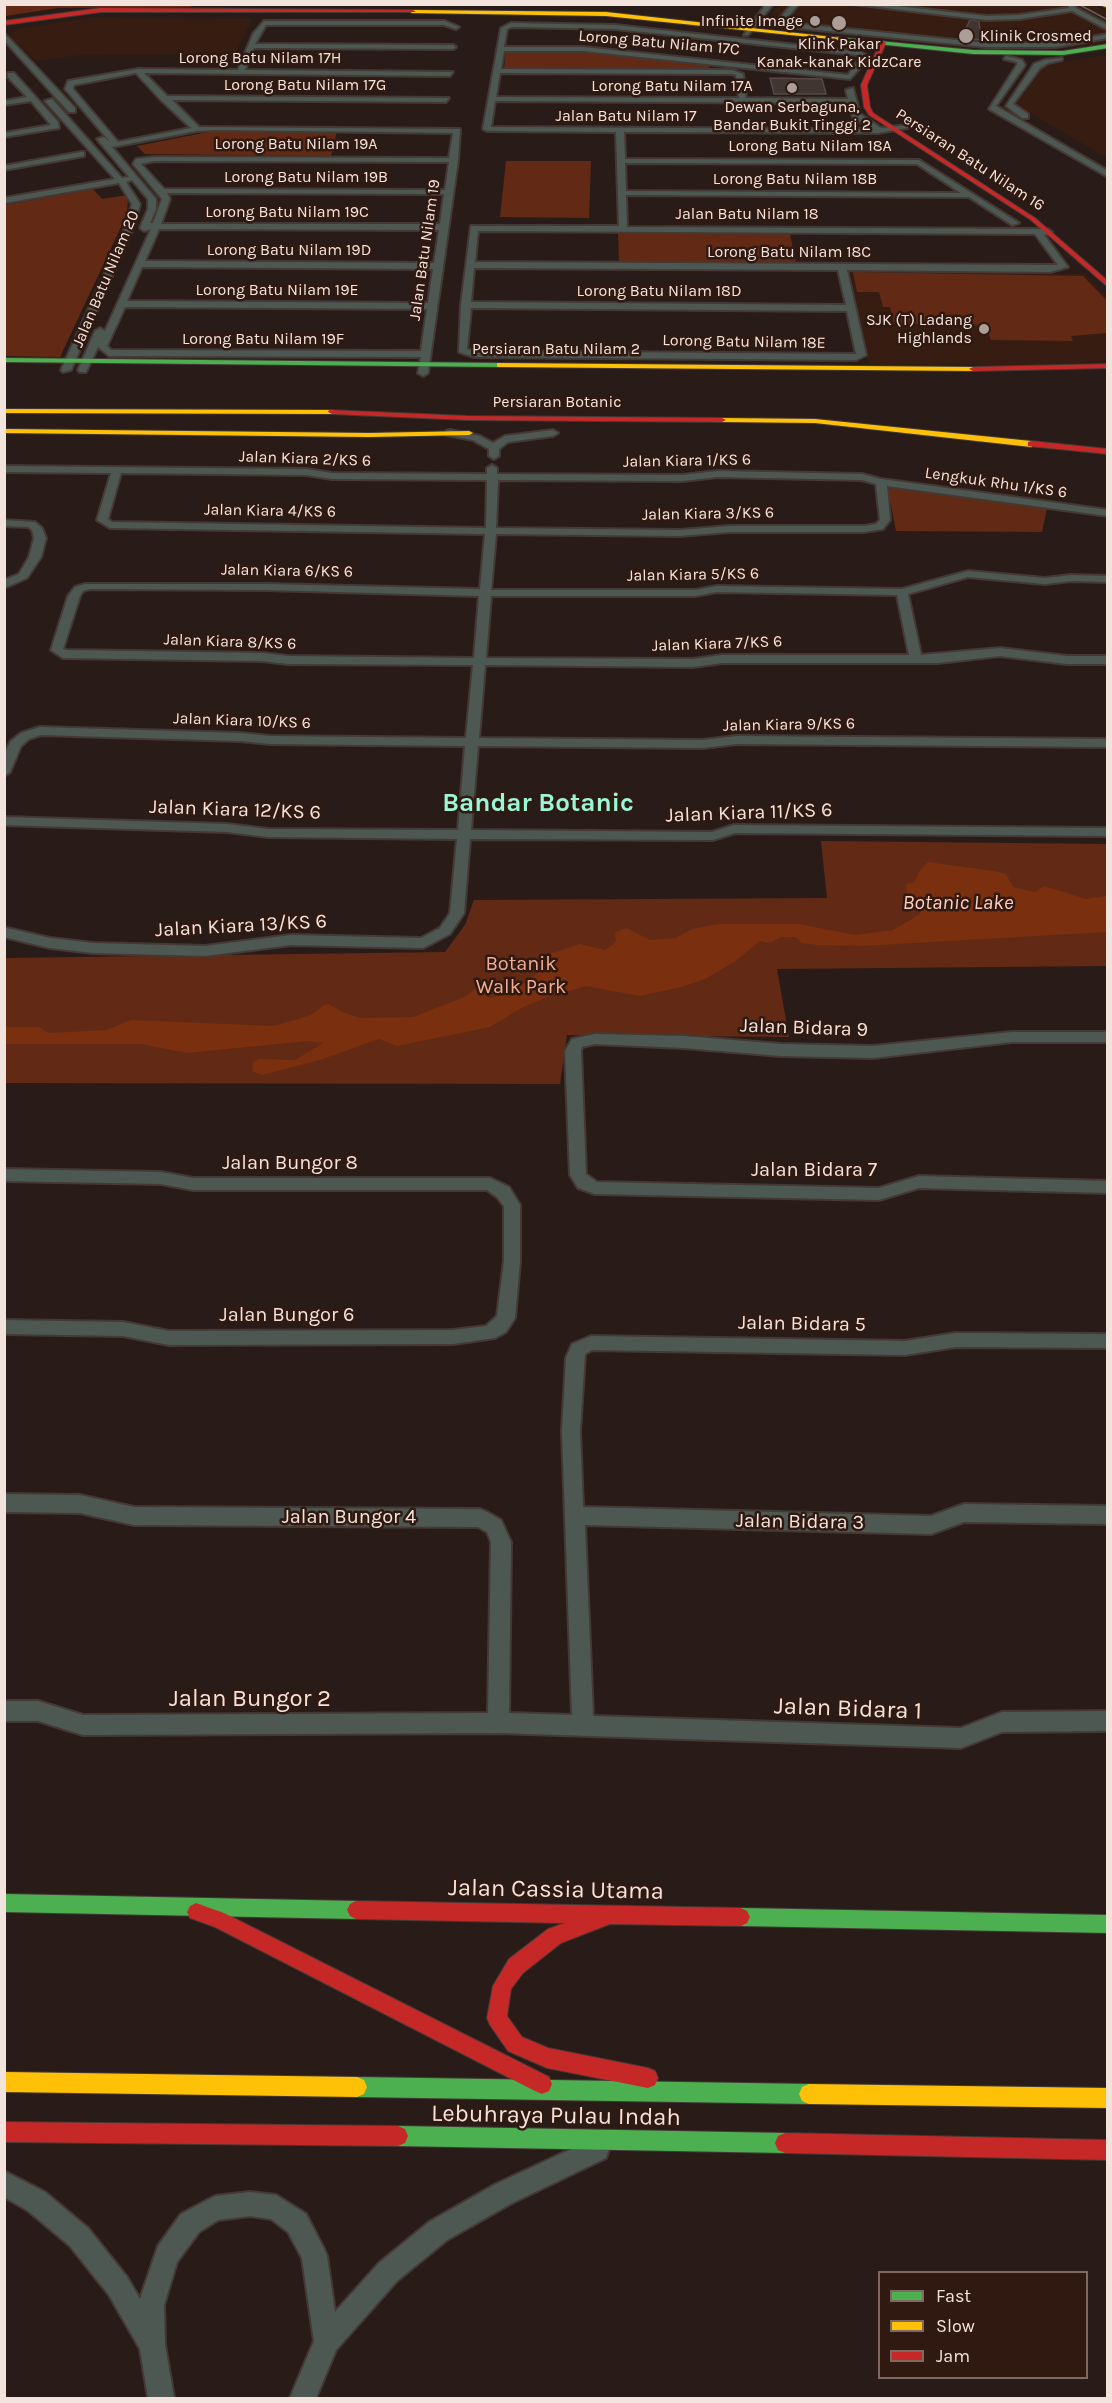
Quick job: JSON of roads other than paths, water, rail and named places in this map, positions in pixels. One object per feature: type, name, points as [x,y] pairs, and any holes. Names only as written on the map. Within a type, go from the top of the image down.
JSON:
[{"type":"main road","points":[[1102,4],[1107,7]]},
{"type":"main road","points":[[150,16],[242,9],[325,17]]},
{"type":"main road","points":[[9,30],[101,10],[242,9],[606,14],[886,49],[1055,53],[1107,46]]},
{"type":"main road","points":[[9,30],[83,17],[596,19],[749,31],[886,49],[1006,58],[1060,59],[1107,52]]},
{"type":"main road","name":"Persiaran Batu Nilam 16","points":[[886,49],[876,86],[886,113],[1060,224]]},
{"type":"main road","name":"Persiaran Batu Nilam 16","points":[[886,49],[864,85],[867,106],[871,114],[1009,203],[1107,285]]},
{"type":"main road","name":"Persiaran Batu Nilam 2","points":[[4,360],[68,365]]},
{"type":"main road","name":"Persiaran Batu Nilam 2","points":[[4,369],[68,365],[424,364],[1107,378]]},
{"type":"main road","name":"Persiaran Batu Nilam 2","points":[[901,372],[1107,366]]},
{"type":"main road","name":"Persiaran Botanic","points":[[4,411],[368,412],[467,418],[815,421],[1107,452]]},
{"type":"main road","points":[[294,434],[312,428],[316,424],[315,420],[296,413]]},
{"type":"main road","name":"Persiaran Botanic","points":[[4,431],[558,434]]},
{"type":"main road","points":[[813,435],[900,438],[1107,464]]},
{"type":"main road","points":[[1053,446],[1107,447]]},
{"type":"main road","name":"Jalan Cassia Utama","points":[[4,1903],[1107,1924]]},
{"type":"main road","points":[[177,1906],[218,1919],[555,2090]]},
{"type":"main road","points":[[616,1914],[555,1936],[516,1966],[502,1986],[497,2018],[515,2044],[547,2058],[731,2093]]},
{"type":"main road","name":"Lebuhraya Pulau Indah","points":[[4,2082],[1107,2098]]},
{"type":"main road","name":"Lebuhraya Pulau Indah","points":[[4,2132],[617,2139],[1107,2150]]},
{"type":"street","points":[[749,31],[770,4]]},
{"type":"street","points":[[796,4],[782,19],[788,25],[985,45],[1056,45],[1107,36]]},
{"type":"street","points":[[856,4],[986,18],[1019,17],[1072,7],[1107,28]]},
{"type":"street","points":[[240,71],[260,26],[264,23],[445,23],[456,27]]},
{"type":"street","points":[[492,99],[504,28],[511,26],[615,27],[859,53],[864,57],[850,80],[851,101],[856,115],[878,131]]},
{"type":"street","points":[[9,30],[11,72],[62,133]]},
{"type":"street","points":[[9,30],[80,119],[77,122],[84,129],[75,130]]},
{"type":"street","points":[[251,46],[453,47]]},
{"type":"street","name":"Lorong Batu Nilam 17C","points":[[501,49],[583,49],[850,80]]},
{"type":"street","points":[[1006,58],[1020,61],[1021,64],[992,107],[1107,175]]},
{"type":"street","points":[[1032,119],[1009,104],[1037,66],[1046,60],[1060,59]]},
{"type":"street","points":[[11,72],[30,69],[38,79],[49,83]]},
{"type":"street","points":[[138,71],[197,129]]},
{"type":"street","name":"Lorong Batu Nilam 17H","points":[[116,144],[69,89],[71,83],[138,71],[450,74]]},
{"type":"street","points":[[497,71],[732,72],[739,74],[743,100]]},
{"type":"street","points":[[11,72],[37,86]]},
{"type":"street","name":"Jalan Batu Nilam 20","points":[[44,95],[134,196],[136,204],[130,226],[68,365]]},
{"type":"street","name":"Lorong Batu Nilam 17G","points":[[164,98],[446,100]]},
{"type":"street","points":[[4,103],[32,99]]},
{"type":"street","name":"Jalan Batu Nilam 17","points":[[492,99],[487,129],[878,131],[909,128]]},
{"type":"street","name":"Lorong Batu Nilam 17A","points":[[492,99],[851,101]]},
{"type":"street","points":[[4,135],[56,126]]},
{"type":"street","points":[[107,146],[197,129]]},
{"type":"street","name":"Jalan Batu Nilam 19","points":[[197,129],[457,131],[424,364]]},
{"type":"street","points":[[620,130],[623,228]]},
{"type":"street","name":"Jalan Batu Nilam 20","points":[[85,365],[152,209],[152,199],[94,132]]},
{"type":"street","points":[[75,147],[88,161]]},
{"type":"street","points":[[4,168],[81,154]]},
{"type":"street","name":"Lorong Batu Nilam 19A","points":[[162,191],[137,164],[139,161],[154,159],[454,160]]},
{"type":"street","name":"Lorong Batu Nilam 18A","points":[[622,161],[919,162],[1018,227]]},
{"type":"street","points":[[101,176],[108,183]]},
{"type":"street","points":[[4,201],[136,178]]},
{"type":"street","points":[[121,304],[164,208],[166,199],[162,191]]},
{"type":"street","name":"Lorong Batu Nilam 19B","points":[[162,191],[449,192]]},
{"type":"street","name":"Lorong Batu Nilam 18B","points":[[622,193],[967,195]]},
{"type":"street","name":"Lorong Batu Nilam 19C","points":[[130,226],[444,227]]},
{"type":"street","name":"Jalan Batu Nilam 18","points":[[470,266],[474,228],[1018,227],[1043,231]]},
{"type":"street","name":"Lorong Batu Nilam 18C","points":[[470,266],[1050,269],[1064,267],[1043,231]]},
{"type":"street","name":"Lorong Batu Nilam 19D","points":[[139,264],[438,266]]},
{"type":"street","points":[[466,305],[470,266]]},
{"type":"street","points":[[842,267],[851,308]]},
{"type":"street","name":"Lorong Batu Nilam 19E","points":[[121,304],[432,306]]},
{"type":"street","name":"Lorong Batu Nilam 19F","points":[[121,304],[102,347],[108,353],[424,364]]},
{"type":"street","name":"Lorong Batu Nilam 18D","points":[[466,305],[851,308]]},
{"type":"street","name":"Lorong Batu Nilam 18E","points":[[466,305],[462,350],[474,354],[848,358],[861,355],[851,308]]},
{"type":"street","points":[[445,432],[476,438],[493,462],[505,440],[558,434]]},
{"type":"street","name":"Jalan Kiara 2/KS 6","points":[[4,469],[306,472],[332,476],[493,462]]},
{"type":"street","name":"Jalan Kiara 1/KS 6","points":[[493,462],[682,478],[718,474],[862,477],[881,482]]},
{"type":"street","name":"Jalan Kiara 13/KS 6","points":[[7,933],[50,943],[120,950],[205,951],[291,940],[423,943],[445,931],[456,913],[491,531],[493,462]]},
{"type":"street","name":"Jalan Kiara 4/KS 6","points":[[117,470],[102,520],[110,525],[491,531]]},
{"type":"street","name":"Lengkuk Rhu 1/KS 6","points":[[881,482],[1107,513]]},
{"type":"street","name":"Jalan Kiara 3/KS 6","points":[[491,531],[680,533],[729,529],[872,528],[879,527],[885,520],[881,482]]},
{"type":"street","points":[[4,523],[31,524],[37,528],[40,538],[35,557],[22,576],[4,585]]},
{"type":"street","name":"Jalan Kiara 5/KS 6","points":[[484,593],[695,594],[717,589],[902,592],[968,574],[1045,581],[1071,578],[1107,579]]},
{"type":"street","name":"Jalan Kiara 6/KS 6","points":[[89,586],[267,587],[484,593]]},
{"type":"street","name":"Jalan Kiara 8/KS 6","points":[[89,586],[74,596],[58,653],[262,657],[288,660],[479,662]]},
{"type":"street","points":[[902,592],[915,659]]},
{"type":"street","name":"Jalan Kiara 7/KS 6","points":[[479,662],[693,663],[722,659],[915,659],[957,658],[1000,652],[1066,660],[1107,660]]},
{"type":"street","name":"Jalan Kiara 10/KS 6","points":[[4,772],[15,744],[25,736],[40,731],[240,737],[270,740],[472,740]]},
{"type":"street","name":"Jalan Kiara 9/KS 6","points":[[472,740],[703,744],[737,740],[1107,743]]},
{"type":"street","name":"Jalan Kiara 12/KS 6","points":[[4,821],[227,828],[268,833],[464,834]]},
{"type":"street","name":"Jalan Kiara 11/KS 6","points":[[464,834],[713,836],[734,829],[1107,832]]},
{"type":"street","name":"Jalan Bidara 9","points":[[574,1120],[573,1051],[574,1045],[584,1040],[684,1042],[781,1050],[873,1052],[1012,1036],[1107,1037]]},
{"type":"street","name":"Jalan Bidara 7","points":[[574,1120],[578,1175],[585,1183],[595,1188],[879,1194],[919,1182],[1107,1187]]},
{"type":"street","name":"Jalan Bungor 8","points":[[4,1175],[161,1178],[194,1184],[490,1184],[503,1192],[512,1205],[512,1261]]},
{"type":"street","name":"Jalan Bungor 6","points":[[4,1327],[123,1329],[169,1338],[453,1336],[489,1333],[500,1328],[506,1318],[512,1261]]},
{"type":"street","name":"Jalan Bidara 5","points":[[575,1516],[572,1495],[571,1431],[575,1358],[578,1349],[591,1343],[905,1348],[956,1340],[1107,1341]]},
{"type":"street","name":"Jalan Bungor 4","points":[[4,1503],[80,1504],[134,1516],[480,1518],[494,1526],[501,1542],[498,1723]]},
{"type":"street","name":"Jalan Bidara 3","points":[[575,1516],[931,1525],[964,1513],[1107,1515]]},
{"type":"street","points":[[575,1516],[583,1726]]},
{"type":"street","name":"Jalan Bungor 2","points":[[4,1710],[38,1711],[83,1725],[498,1723],[583,1726]]},
{"type":"street","name":"Jalan Bidara 1","points":[[583,1726],[961,1738],[1002,1722],[1107,1721]]},
{"type":"street","points":[[303,2398],[327,2341],[388,2272],[438,2231],[503,2194],[617,2139]]},
{"type":"street","points":[[4,2183],[36,2201],[79,2237],[118,2286],[152,2345]]},
{"type":"street","points":[[161,2398],[152,2345],[152,2305],[167,2255],[190,2223],[215,2208],[250,2204],[276,2207],[297,2223],[314,2256],[327,2341]]},
{"type":"water","name":"Botanic Lake","points":[[928,862],[1006,874],[1013,887],[1035,892],[1044,886],[1086,899],[1107,896],[1107,932],[862,946],[817,945],[802,943],[796,937],[781,937],[770,943],[760,941],[734,962],[705,979],[681,987],[640,996],[586,986],[547,997],[521,1008],[490,1027],[397,1046],[379,1039],[323,1059],[262,1075],[252,1071],[253,1062],[259,1059],[295,1060],[323,1043],[308,1041],[187,1053],[141,1044],[5,1044],[5,1027],[39,1027],[48,1033],[107,1030],[131,1020],[274,1026],[311,1015],[329,1004],[342,1012],[360,1018],[413,1017],[465,997],[479,986],[488,998],[511,993],[539,972],[547,955],[580,944],[605,950],[616,942],[615,932],[627,928],[650,940],[676,938],[692,929],[718,924],[799,924],[855,935],[893,930],[920,914],[920,900],[907,895],[906,884],[914,883],[920,870]]},
{"type":"tram line","points":[[1078,4],[1108,20]]},
{"type":"place","name":"Infinite Image","points":[[815,21]]},
{"type":"place","name":"Klink Pakar Kanak-kanak KidzCare","points":[[839,23]]},
{"type":"place","name":"Klinik Crosmed","points":[[966,36]]},
{"type":"place","name":"Dewan Serbaguna, Bandar Bukit Tinggi 2","points":[[792,88]]},
{"type":"place","name":"SJK (T) Ladang Highlands","points":[[984,329]]},
{"type":"district","name":"Bandar Botanic","points":[[538,804]]},
{"type":"park label","name":"Botanik Walk Park","points":[[521,976]]}]
